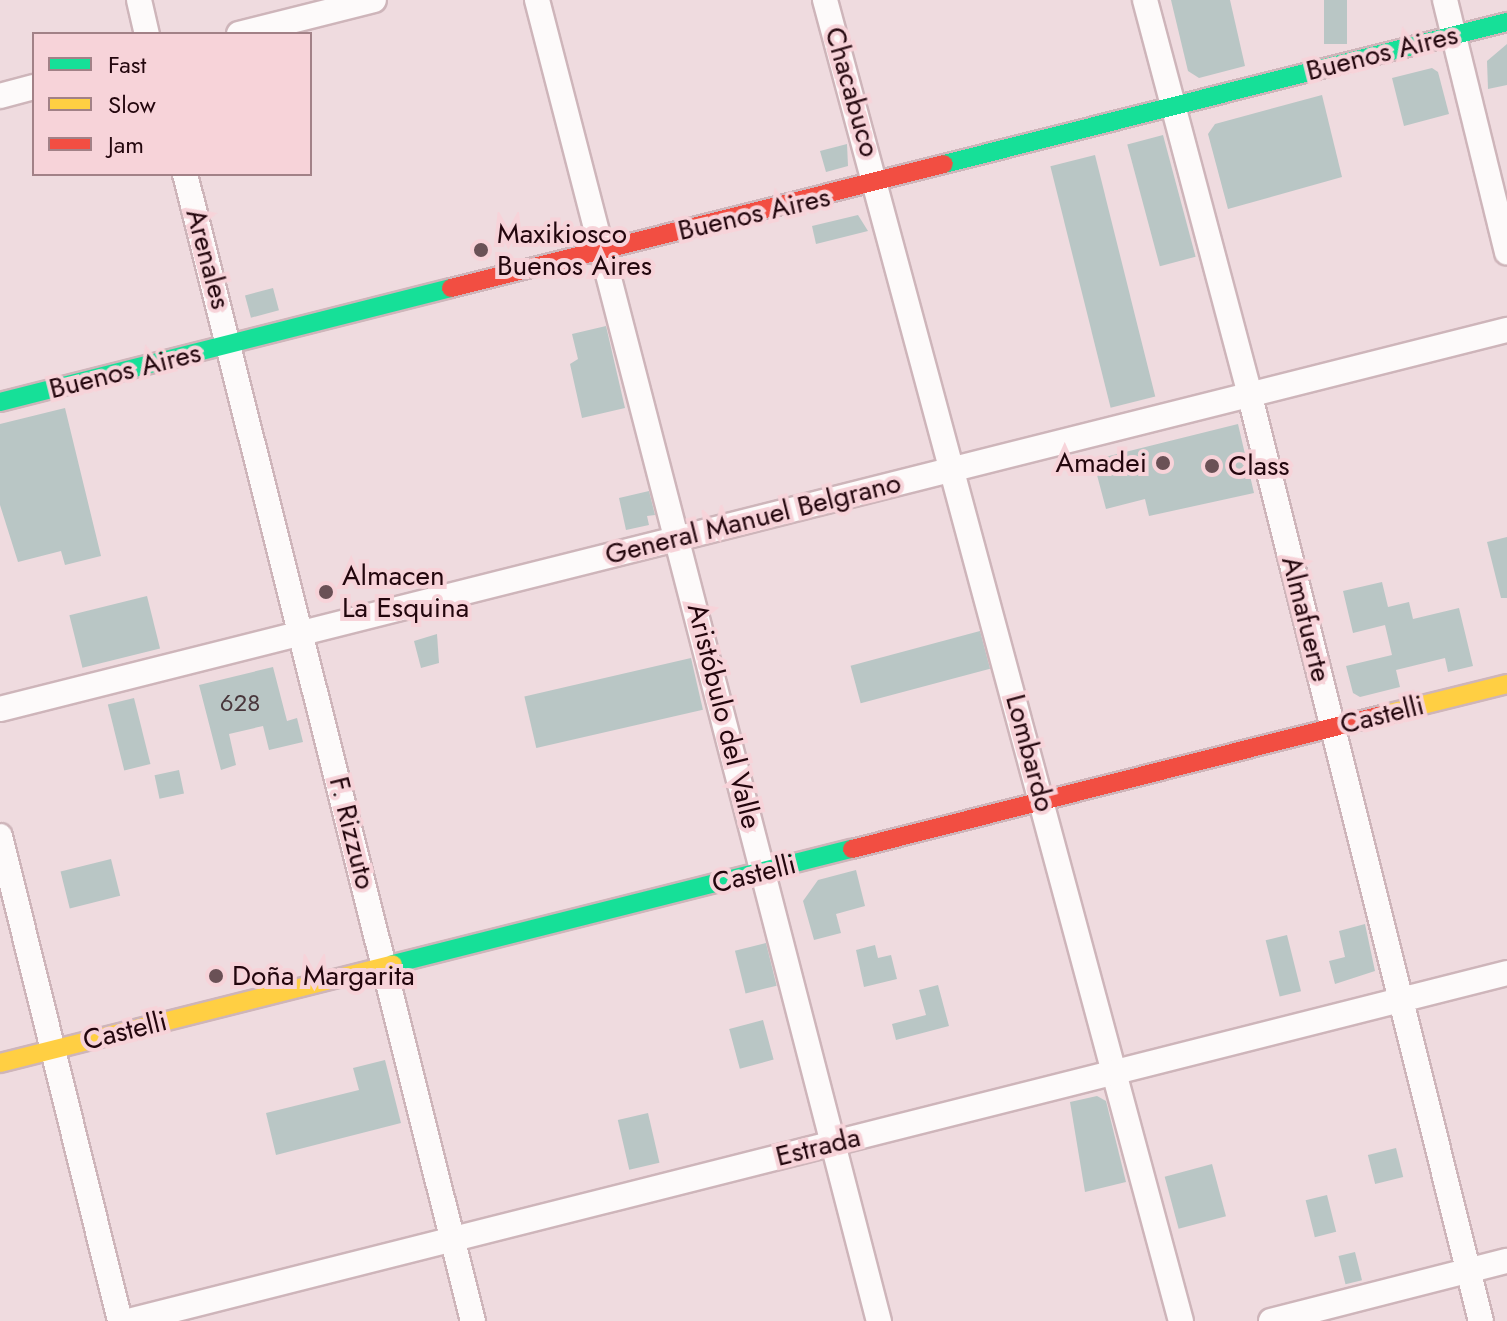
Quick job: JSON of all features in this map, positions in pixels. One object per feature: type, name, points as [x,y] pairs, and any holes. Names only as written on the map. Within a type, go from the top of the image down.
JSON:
[{"type":"street","points":[[139,0],[147,32]]},
{"type":"street","points":[[247,32],[374,0]]},
{"type":"street","name":"Aristóbulo del Valle","points":[[537,0],[606,250],[879,1321]]},
{"type":"street","name":"Chacabuco","points":[[825,0],[879,184]]},
{"type":"street","name":"Almafuerte","points":[[1145,0],[1250,396],[1481,1321]]},
{"type":"street","points":[[1445,0],[1507,252]]},
{"type":"street","name":"Buenos Aires","points":[[0,402],[879,184],[1173,104],[1507,22]]},
{"type":"street","points":[[0,96],[32,88]]},
{"type":"street","name":"Arenales","points":[[186,176],[231,344]]},
{"type":"street","name":"Lombardo","points":[[879,184],[1112,1072],[1181,1321]]},
{"type":"street","name":"General Manuel Belgrano","points":[[0,709],[1507,330]]},
{"type":"street","name":"F. Rizzuto","points":[[231,344],[473,1321]]},
{"type":"street","name":"Castelli","points":[[0,1063],[1507,684]]},
{"type":"street","points":[[0,836],[120,1321]]},
{"type":"street","name":"Estrada","points":[[129,1321],[1507,973]]},
{"type":"street","points":[[1271,1321],[1507,1261]]},
{"type":"building","points":[[1171,0],[1230,0],[1245,66],[1199,78],[1188,71]]},
{"type":"building","points":[[1324,0],[1347,0],[1347,44],[1324,44]]},
{"type":"building","points":[[1507,44],[1507,85],[1488,89],[1487,61]]},
{"type":"building","points":[[1432,68],[1438,72],[1449,114],[1404,126],[1392,78]]},
{"type":"building","points":[[1322,95],[1342,177],[1228,209],[1208,134],[1215,124]]},
{"type":"building","points":[[1163,135],[1196,257],[1160,266],[1127,145]]},
{"type":"building","points":[[847,144],[848,166],[826,172],[820,151]]},
{"type":"building","points":[[1095,155],[1155,397],[1111,408],[1050,166]]},
{"type":"building","points":[[858,215],[868,231],[816,244],[812,226]]},
{"type":"building","points":[[273,288],[279,310],[251,318],[245,296]]},
{"type":"building","points":[[606,326],[625,408],[582,418],[570,364],[578,359],[572,334]]},
{"type":"building","points":[[65,408],[101,556],[65,565],[61,551],[18,562],[0,505],[0,424]]},
{"type":"building","points":[[1238,424],[1254,493],[1149,516],[1145,499],[1106,509],[1093,460]]},
{"type":"building","points":[[649,491],[655,515],[647,516],[649,525],[626,530],[619,498]]},
{"type":"building","points":[[1507,537],[1507,598],[1501,598],[1487,542]]},
{"type":"building","points":[[1382,582],[1388,607],[1409,602],[1413,619],[1459,608],[1473,666],[1448,672],[1445,658],[1396,670],[1400,687],[1360,697],[1353,693],[1346,666],[1392,655],[1385,625],[1353,633],[1343,591]]},
{"type":"building","points":[[147,596],[160,648],[82,668],[69,615]]},
{"type":"building","points":[[980,631],[990,669],[861,703],[851,666]]},
{"type":"building","points":[[437,634],[439,663],[421,668],[414,641]]},
{"type":"building","points":[[691,658],[703,710],[536,748],[524,696]]},
{"type":"building","points":[[273,667],[287,721],[297,718],[303,742],[269,750],[263,726],[229,734],[236,765],[221,770],[199,685]]},
{"type":"building","points":[[134,698],[150,764],[124,771],[108,705]]},
{"type":"building","points":[[179,770],[184,793],[160,799],[155,775]]},
{"type":"building","points":[[111,859],[120,896],[70,908],[61,872]]},
{"type":"building","points":[[856,870],[865,906],[836,914],[841,933],[814,940],[803,901],[818,880]]},
{"type":"building","points":[[1365,924],[1375,971],[1335,984],[1329,961],[1345,957],[1339,931]]},
{"type":"building","points":[[1287,935],[1301,991],[1280,997],[1266,940]]},
{"type":"building","points":[[766,943],[777,986],[746,993],[735,951]]},
{"type":"building","points":[[875,945],[878,958],[891,955],[897,979],[864,987],[856,950]]},
{"type":"building","points":[[938,985],[949,1026],[896,1040],[892,1024],[926,1015],[919,990]]},
{"type":"building","points":[[763,1020],[774,1060],[740,1069],[729,1029]]},
{"type":"building","points":[[385,1060],[401,1123],[276,1155],[266,1113],[359,1090],[353,1068]]},
{"type":"building","points":[[1097,1096],[1106,1101],[1126,1182],[1085,1192],[1070,1102]]},
{"type":"building","points":[[648,1113],[659,1163],[629,1170],[618,1120]]},
{"type":"building","points":[[1396,1148],[1403,1177],[1375,1184],[1368,1155]]},
{"type":"building","points":[[1212,1164],[1226,1216],[1179,1229],[1165,1177]]},
{"type":"building","points":[[1327,1195],[1336,1232],[1315,1237],[1306,1200]]},
{"type":"building","points":[[1355,1252],[1362,1280],[1346,1284],[1339,1256]]},
{"type":"traffic: fast","points":[[944,164],[1507,22]]},
{"type":"traffic: fast","points":[[0,402],[451,288]]},
{"type":"traffic: fast","points":[[393,964],[852,849]]},
{"type":"traffic: slow","points":[[1382,715],[1507,684]]},
{"type":"traffic: slow","points":[[0,1063],[393,964]]},
{"type":"traffic: jam","points":[[451,288],[944,164]]},
{"type":"traffic: jam","points":[[852,849],[1382,715]]},
{"type":"place","name":"Maxikiosco Buenos Aires","points":[[481,250]]},
{"type":"place","name":"Amadei","points":[[1163,463]]},
{"type":"place","name":"Class","points":[[1212,466]]},
{"type":"place","name":"Almacen La Esquina","points":[[326,592]]},
{"type":"place","name":"Doña Margarita","points":[[216,976]]}]
